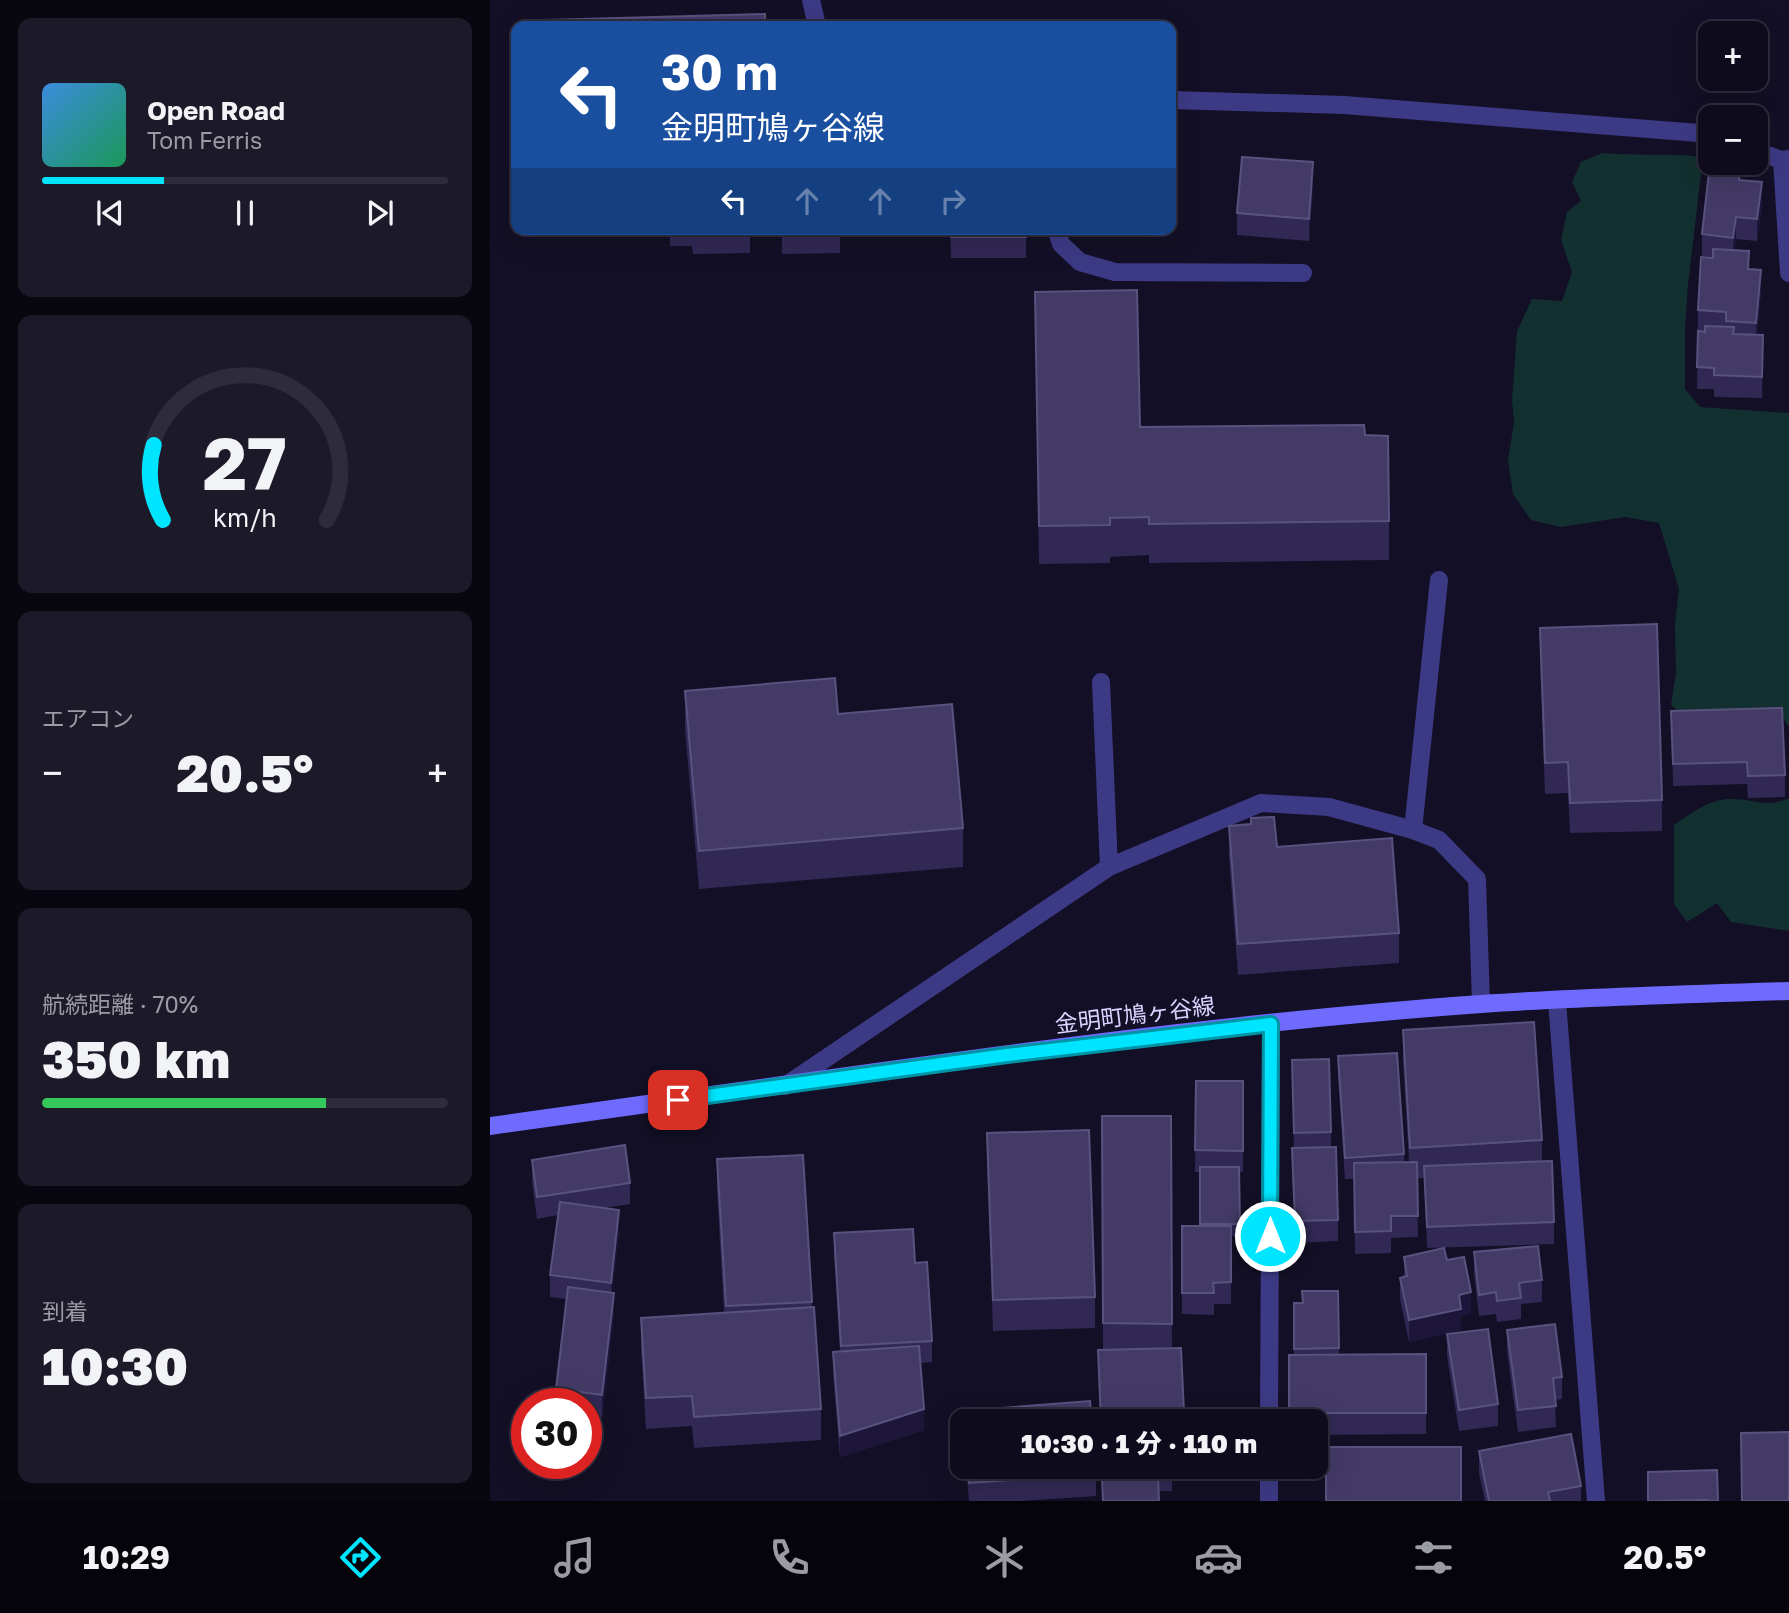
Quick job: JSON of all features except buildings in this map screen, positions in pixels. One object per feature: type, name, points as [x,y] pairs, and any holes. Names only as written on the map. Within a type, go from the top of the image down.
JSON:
[{"type":"main road","name":"金明町鳩ヶ谷線","points":[[490,1126],[1007,1055],[1271,1024],[1480,1004],[1789,991]]},
{"type":"street","points":[[811,0],[816,21]]},
{"type":"street","points":[[1176,100],[1344,105],[1698,134]]},
{"type":"street","points":[[1768,154],[1786,159],[1789,273]]},
{"type":"street","points":[[1058,235],[1061,244],[1080,262],[1115,272],[1303,273]]},
{"type":"street","points":[[1413,830],[1439,580]]},
{"type":"street","points":[[1101,682],[1109,867]]},
{"type":"street","points":[[785,1086],[1109,867],[1262,803],[1328,807],[1413,830],[1439,840],[1477,879],[1480,1004]]},
{"type":"street","points":[[1557,1000],[1596,1501]]},
{"type":"street","points":[[1269,1409],[1271,1024]]},
{"type":"street","points":[[1269,1479],[1269,1501]]},
{"type":"green space","points":[[1602,153],[1698,157],[1698,175],[1701,175],[1688,285],[1685,389],[1700,407],[1789,413],[1789,727],[1782,716],[1689,720],[1671,705],[1676,673],[1675,624],[1679,589],[1659,523],[1625,517],[1561,527],[1531,520],[1513,494],[1508,461],[1514,422],[1512,400],[1517,331],[1532,299],[1562,301],[1572,272],[1561,240],[1567,212],[1581,201],[1572,182],[1581,162]]},
{"type":"green space","points":[[1789,798],[1789,931],[1731,922],[1717,903],[1687,922],[1674,904],[1674,825],[1700,808],[1721,800],[1773,803]]},
{"type":"route","points":[[678,1100],[1007,1055],[1271,1024],[1270,1236]]}]
